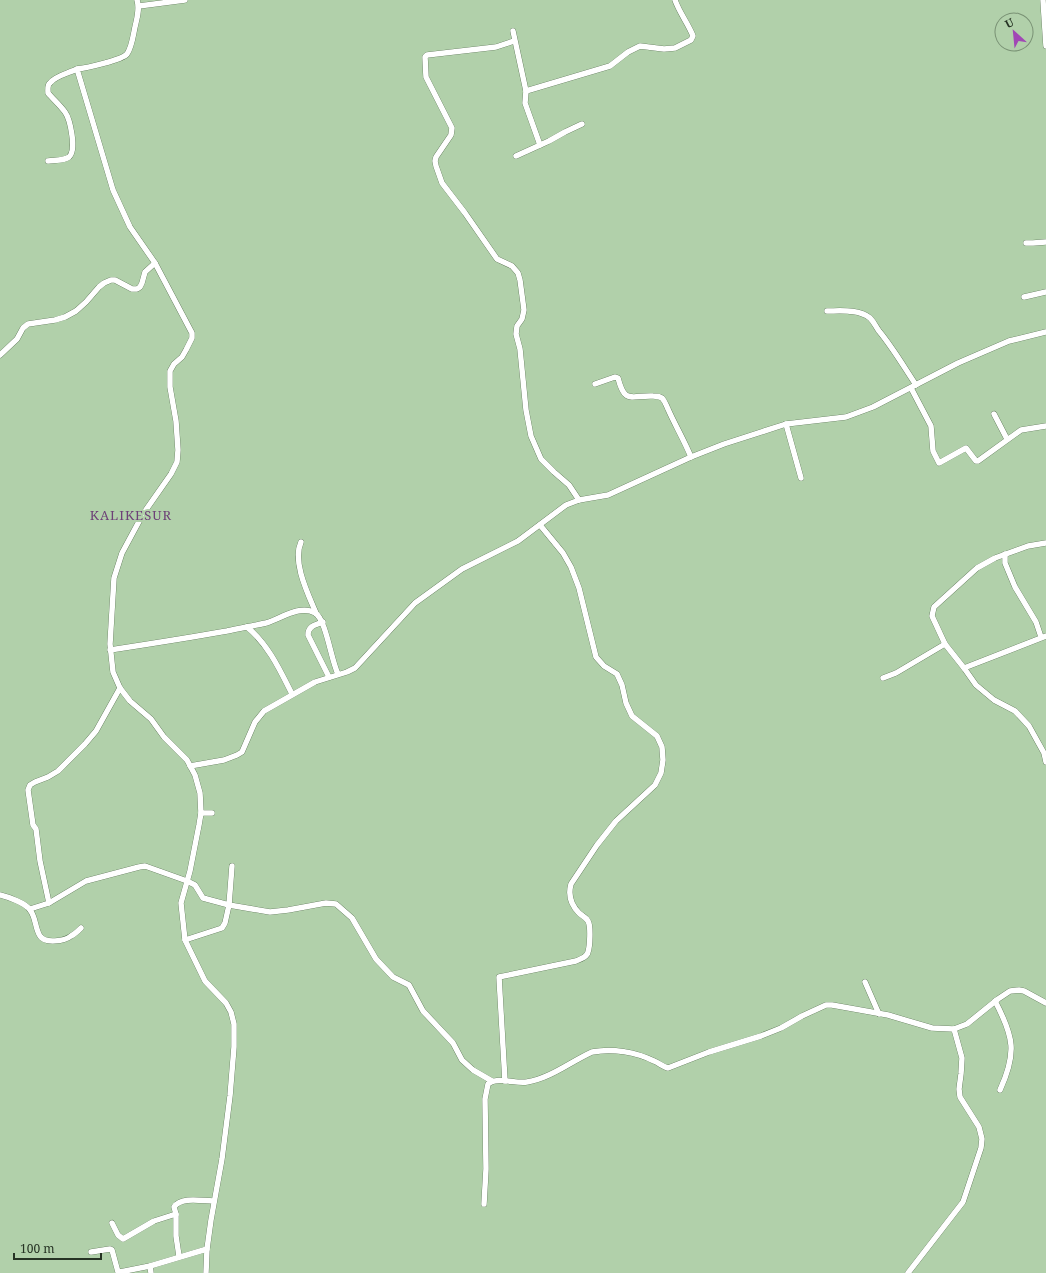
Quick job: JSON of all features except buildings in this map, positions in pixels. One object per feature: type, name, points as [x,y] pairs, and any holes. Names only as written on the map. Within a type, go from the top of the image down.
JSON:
[{"type":"street","points":[[48,161],[69,157],[72,153],[73,147],[69,119],[65,112],[48,93],[48,85],[50,82],[77,69],[116,61],[125,56],[128,53],[131,43],[139,6],[137,0]]},
{"type":"street","points":[[139,6],[185,0]]},
{"type":"street","points":[[526,91],[610,66],[628,52],[640,46],[664,49],[675,48],[691,40],[693,36],[678,9],[675,0]]},
{"type":"street","points":[[1043,0],[1046,46]]},
{"type":"street","points":[[513,31],[526,91],[525,103],[540,145]]},
{"type":"street","points":[[514,41],[496,47],[427,55],[425,57],[426,77],[452,130],[451,135],[436,157],[435,161],[442,183],[497,258],[512,266],[518,273],[524,310],[516,334],[520,349],[526,410],[531,436],[541,459],[569,485],[579,500]]},
{"type":"street","points":[[77,69],[113,190],[130,227],[154,264],[192,333],[192,338],[182,357],[174,364],[170,371],[170,386],[176,421],[177,462],[171,474],[143,514],[122,553],[114,578],[110,650],[114,672],[120,688],[130,702],[152,719],[164,737],[181,753],[195,775],[200,793],[201,813],[182,904],[185,940],[205,981],[226,1003],[231,1012],[234,1024],[234,1047],[230,1096],[222,1159],[213,1201],[207,1250],[206,1273]]},
{"type":"street","points":[[516,156],[582,124]]},
{"type":"street","points":[[1026,242],[1046,242]]},
{"type":"street","points":[[0,355],[17,338],[23,328],[28,324],[65,317],[86,302],[104,283],[111,280],[116,280],[132,289],[137,289],[142,283],[145,272],[154,264]]},
{"type":"street","points":[[1024,296],[1046,292]]},
{"type":"street","points":[[828,311],[846,310],[856,312],[869,318],[892,347],[914,387],[931,426],[933,451],[939,463],[966,448],[976,461],[1022,430],[1046,426]]},
{"type":"street","points":[[190,766],[231,758],[242,752],[246,746],[252,727],[264,711],[315,682],[351,671],[359,665],[415,603],[462,569],[518,541],[566,505],[579,500],[608,495],[691,457],[724,444],[786,424],[846,417],[873,407],[958,364],[1009,341],[1046,332]]},
{"type":"street","points":[[595,384],[616,377],[618,378],[621,390],[629,397],[660,396],[664,400],[691,457]]},
{"type":"street","points":[[994,414],[1007,439]]},
{"type":"street","points":[[786,424],[801,478]]},
{"type":"street","points":[[505,1081],[499,977],[584,958],[588,952],[590,927],[588,922],[572,904],[569,896],[571,884],[597,845],[616,821],[655,785],[661,773],[663,760],[662,747],[657,736],[632,716],[626,703],[622,685],[616,674],[604,666],[596,657],[579,588],[571,567],[563,553],[540,525]]},
{"type":"street","points":[[301,542],[298,549],[298,560],[305,586],[316,613],[323,622],[334,666],[338,674]]},
{"type":"street","points":[[1046,543],[1028,546],[1005,554],[977,568],[934,606],[932,616],[945,644],[976,685],[994,700],[1015,711],[1029,726],[1044,753],[1046,762]]},
{"type":"street","points":[[964,668],[1043,636],[1015,587],[1005,563],[1005,554]]},
{"type":"street","points":[[110,650],[184,639],[267,623],[301,610],[308,610],[316,613]]},
{"type":"street","points":[[323,622],[310,627],[308,630],[308,635],[329,677]]},
{"type":"street","points":[[247,627],[256,634],[273,658],[292,694]]},
{"type":"street","points":[[883,678],[896,673],[945,644]]},
{"type":"street","points":[[49,903],[40,861],[36,829],[33,825],[28,790],[30,785],[58,771],[85,744],[96,731],[120,688]]},
{"type":"street","points":[[201,813],[212,813]]},
{"type":"street","points":[[30,909],[49,903],[86,881],[145,866],[195,885],[204,898],[229,905],[270,912],[320,904],[336,904],[352,918],[376,959],[393,976],[409,985],[422,1011],[453,1043],[462,1060],[473,1070],[492,1081],[525,1082],[540,1079],[592,1052],[601,1050],[639,1055],[668,1068],[708,1052],[761,1036],[781,1028],[802,1016],[832,1005],[900,1018],[932,1028],[954,1029],[967,1024],[1010,991],[1020,990],[1046,1003]]},
{"type":"street","points":[[185,940],[222,928],[225,924],[229,905],[232,866]]},
{"type":"street","points":[[0,895],[13,899],[30,909],[39,935],[46,941],[70,937],[81,928]]},
{"type":"street","points":[[865,982],[879,1014]]},
{"type":"street","points":[[995,1002],[1006,1022],[1011,1037],[1012,1048],[1008,1072],[1000,1090]]},
{"type":"street","points":[[908,1273],[963,1202],[981,1148],[982,1139],[979,1127],[960,1097],[959,1089],[962,1058],[954,1029]]},
{"type":"street","points":[[484,1204],[486,1169],[485,1099],[488,1084],[492,1081]]},
{"type":"street","points":[[179,1256],[176,1236],[176,1214],[174,1207],[181,1201],[213,1201]]},
{"type":"street","points":[[112,1223],[118,1236],[123,1239],[154,1221],[176,1214]]},
{"type":"street","points":[[91,1252],[112,1250],[118,1272],[120,1272],[150,1266],[179,1256],[207,1250]]},
{"type":"street","points":[[150,1266],[151,1273]]},
{"type":"district","name":"KALIKESUR","points":[[131,515]]}]
